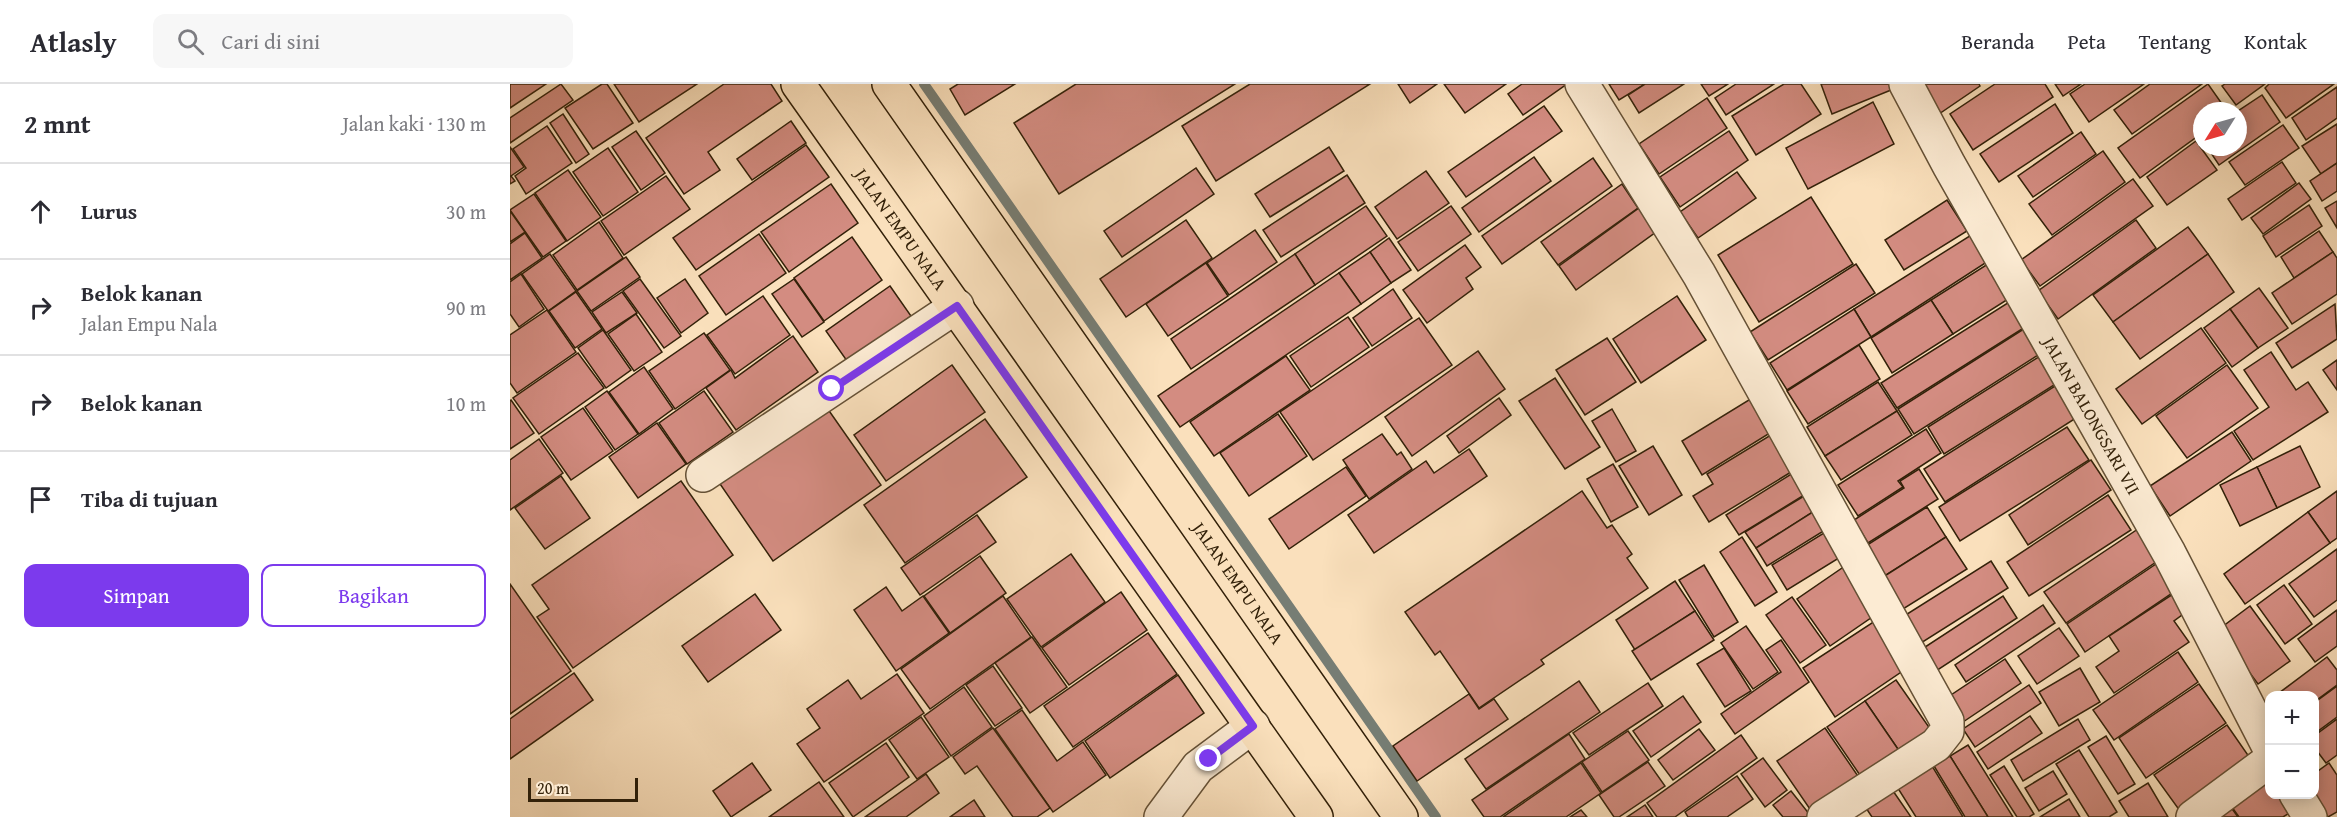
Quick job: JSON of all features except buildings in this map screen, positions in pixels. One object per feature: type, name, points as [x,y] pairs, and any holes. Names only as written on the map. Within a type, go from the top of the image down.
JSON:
[{"type":"main road","name":"JALAN EMPU NALA","points":[[798,84],[1316,817]]},
{"type":"main road","name":"JALAN EMPU NALA","points":[[889,84],[1401,817]]},
{"type":"street","points":[[1582,84],[1699,274],[1947,722],[1947,731],[1936,745],[1824,817]]},
{"type":"street","name":"JALAN BALONGSARI VII","points":[[1906,84],[1949,165],[2169,553],[2268,745]]},
{"type":"street","points":[[703,475],[957,306]]},
{"type":"street","points":[[1161,817],[1198,767],[1253,726]]},
{"type":"street","points":[[2193,817],[2265,764]]},
{"type":"street","points":[[2299,799],[2310,817]]},
{"type":"waterway","points":[[924,84],[1436,817]]},
{"type":"route","points":[[832,389],[957,306],[1253,726],[1209,759]]}]
